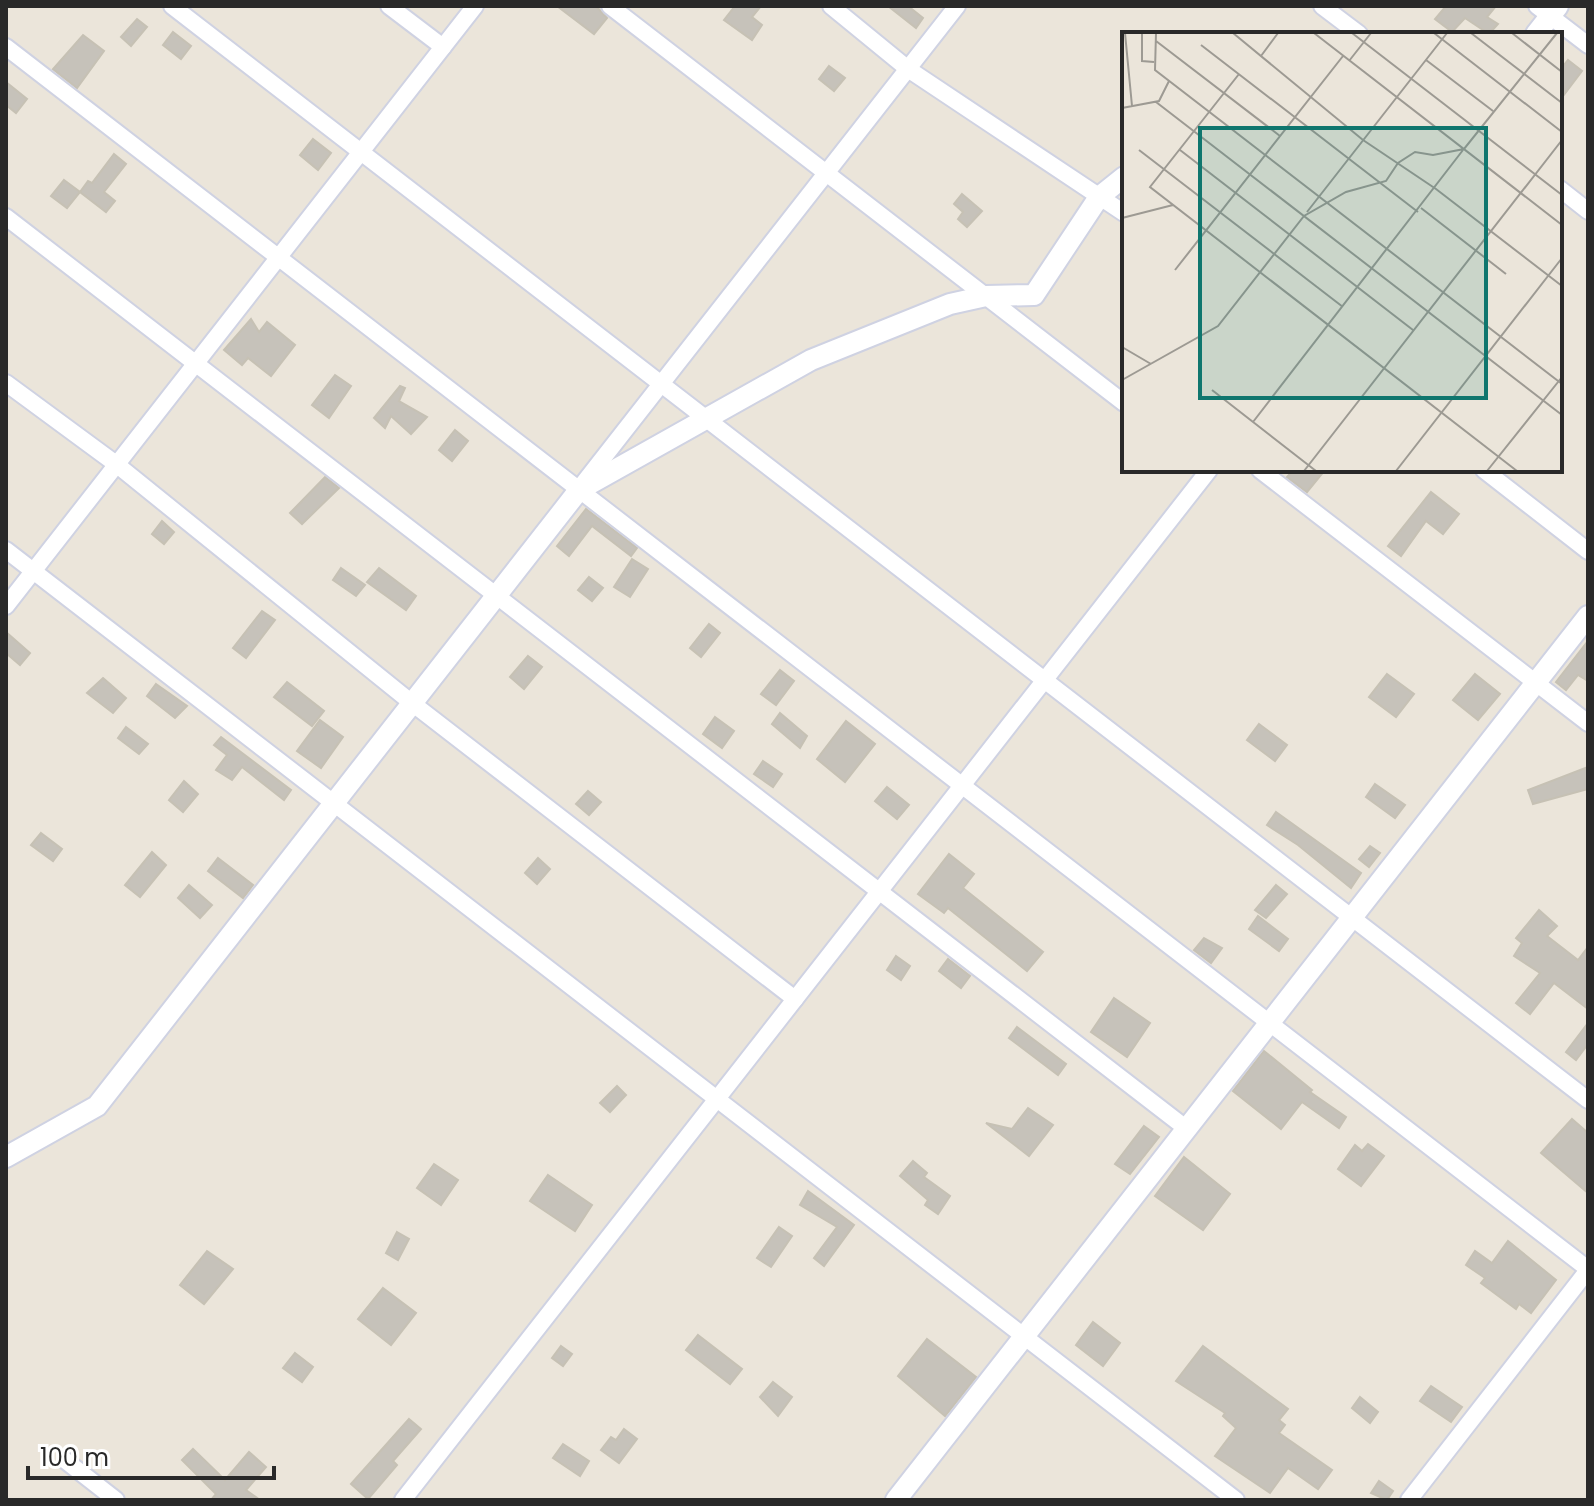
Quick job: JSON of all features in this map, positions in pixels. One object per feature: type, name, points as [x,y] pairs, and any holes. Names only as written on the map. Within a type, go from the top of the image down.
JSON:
[{"type":"street","points":[[172,6],[1588,1100]]},
{"type":"street","points":[[389,6],[443,47]]},
{"type":"street","points":[[6,606],[475,6]]},
{"type":"street","points":[[610,6],[1122,401]]},
{"type":"street","points":[[831,6],[908,69],[1122,212]]},
{"type":"street","points":[[6,1157],[97,1106],[957,6]]},
{"type":"street","points":[[1322,6],[1356,32]]},
{"type":"street","points":[[1537,32],[1549,9],[1588,45]]},
{"type":"street","points":[[6,47],[1588,1270],[1409,1500]]},
{"type":"street","points":[[579,490],[811,360],[950,304],[986,296],[1034,295],[1099,197],[1122,179]]},
{"type":"street","points":[[1562,191],[1588,211]]},
{"type":"street","points":[[6,217],[1187,1129]]},
{"type":"street","points":[[6,383],[116,464],[412,703],[795,999]]},
{"type":"street","points":[[403,1500],[1207,472]]},
{"type":"street","points":[[1263,472],[1588,723]]},
{"type":"street","points":[[1487,472],[1588,551]]},
{"type":"street","points":[[6,550],[1236,1500]]},
{"type":"street","points":[[896,1500],[1588,616]]},
{"type":"street","points":[[66,1461],[116,1500]]},
{"type":"building","points":[[557,6],[596,6],[607,18],[594,34]]},
{"type":"building","points":[[735,6],[761,6],[752,17],[762,25],[752,40],[724,20]]},
{"type":"building","points":[[888,6],[908,6],[923,18],[916,28]]},
{"type":"building","points":[[1446,6],[1496,6],[1487,17],[1498,24],[1491,32],[1486,32],[1465,18],[1452,32],[1435,19]]},
{"type":"building","points":[[137,19],[147,27],[131,46],[121,37]]},
{"type":"building","points":[[173,32],[191,46],[181,59],[163,45]]},
{"type":"building","points":[[83,35],[104,51],[77,88],[53,69]]},
{"type":"building","points":[[1568,60],[1582,71],[1562,97],[1562,68]]},
{"type":"building","points":[[829,66],[845,78],[834,91],[819,79]]},
{"type":"building","points":[[6,82],[27,99],[16,113],[6,105]]},
{"type":"building","points":[[313,139],[331,153],[318,170],[300,155]]},
{"type":"building","points":[[114,154],[126,164],[104,192],[115,201],[106,212],[80,192],[88,181],[92,183]]},
{"type":"building","points":[[64,180],[80,192],[67,208],[51,196]]},
{"type":"building","points":[[962,194],[982,211],[967,227],[958,219],[963,212],[954,204]]},
{"type":"building","points":[[251,319],[259,332],[267,322],[295,345],[271,376],[248,358],[242,365],[224,350]]},
{"type":"building","points":[[335,375],[351,386],[329,418],[312,405]]},
{"type":"building","points":[[400,386],[405,388],[399,401],[427,417],[411,434],[391,416],[385,428],[374,418]]},
{"type":"building","points":[[455,430],[468,441],[452,461],[439,450]]},
{"type":"building","points":[[1291,472],[1323,472],[1307,492],[1287,477]]},
{"type":"building","points":[[325,477],[339,488],[302,524],[290,513]]},
{"type":"building","points":[[1431,492],[1459,514],[1443,534],[1426,521],[1401,556],[1388,546]]},
{"type":"building","points":[[586,509],[637,548],[631,556],[592,526],[569,556],[557,546]]},
{"type":"building","points":[[162,521],[174,532],[164,544],[152,534]]},
{"type":"building","points":[[632,559],[648,569],[630,597],[614,587]]},
{"type":"building","points":[[341,568],[365,585],[356,596],[333,580]]},
{"type":"building","points":[[379,568],[416,596],[406,610],[367,582]]},
{"type":"building","points":[[589,577],[603,588],[592,601],[578,590]]},
{"type":"building","points":[[262,611],[275,620],[246,658],[233,648]]},
{"type":"building","points":[[709,624],[720,633],[701,657],[690,648]]},
{"type":"building","points":[[6,632],[30,653],[20,665],[6,653]]},
{"type":"building","points":[[1588,641],[1588,681],[1578,675],[1566,690],[1556,682]]},
{"type":"building","points":[[528,656],[542,667],[524,689],[510,677]]},
{"type":"building","points":[[780,670],[794,681],[776,705],[761,694]]},
{"type":"building","points":[[1387,674],[1414,694],[1396,717],[1369,697]]},
{"type":"building","points":[[1475,674],[1500,694],[1478,720],[1453,700]]},
{"type":"building","points":[[103,678],[126,698],[113,713],[87,693]]},
{"type":"building","points":[[287,682],[324,711],[312,726],[274,697]]},
{"type":"building","points":[[156,684],[187,706],[175,718],[147,696]]},
{"type":"building","points":[[780,713],[807,736],[800,748],[772,724]]},
{"type":"building","points":[[715,717],[734,731],[722,748],[703,734]]},
{"type":"building","points":[[320,720],[343,737],[321,768],[297,751]]},
{"type":"building","points":[[846,721],[875,744],[845,782],[817,759]]},
{"type":"building","points":[[1259,724],[1287,745],[1275,761],[1247,740]]},
{"type":"building","points":[[126,727],[148,744],[139,754],[118,738]]},
{"type":"building","points":[[221,737],[291,790],[284,800],[242,767],[232,780],[216,770],[227,755],[214,745]]},
{"type":"building","points":[[763,761],[782,774],[773,787],[754,774]]},
{"type":"building","points":[[1588,767],[1588,789],[1533,804],[1528,790]]},
{"type":"building","points":[[184,781],[198,794],[183,812],[169,800]]},
{"type":"building","points":[[1375,784],[1405,805],[1395,818],[1366,797]]},
{"type":"building","points":[[887,787],[909,805],[897,819],[875,801]]},
{"type":"building","points":[[588,791],[601,802],[589,815],[576,804]]},
{"type":"building","points":[[1276,812],[1361,873],[1351,888],[1298,845],[1267,825]]},
{"type":"building","points":[[41,833],[62,849],[53,861],[31,845]]},
{"type":"building","points":[[1370,846],[1380,853],[1369,867],[1359,859]]},
{"type":"building","points":[[152,852],[166,865],[140,897],[125,885]]},
{"type":"building","points":[[949,854],[974,874],[963,888],[1043,952],[1027,971],[948,908],[944,913],[918,894]]},
{"type":"building","points":[[218,858],[253,885],[243,898],[208,871]]},
{"type":"building","points":[[538,858],[550,869],[537,884],[525,873]]},
{"type":"building","points":[[189,885],[212,905],[200,918],[178,898]]},
{"type":"building","points":[[1276,885],[1287,894],[1266,918],[1255,910]]},
{"type":"building","points":[[1539,910],[1557,926],[1547,936],[1578,960],[1588,947],[1588,1009],[1554,983],[1530,1014],[1516,1003],[1540,973],[1514,956],[1522,943],[1516,938]]},
{"type":"building","points":[[1258,916],[1288,939],[1279,951],[1249,929]]},
{"type":"building","points":[[1204,938],[1222,948],[1211,963],[1194,950]]},
{"type":"building","points":[[896,956],[910,966],[901,980],[887,970]]},
{"type":"building","points":[[948,959],[970,976],[961,988],[939,971]]},
{"type":"building","points":[[1114,998],[1150,1023],[1127,1057],[1091,1032]]},
{"type":"building","points":[[1588,1023],[1588,1044],[1576,1060],[1566,1052]]},
{"type":"building","points":[[1017,1027],[1066,1064],[1058,1075],[1009,1038]]},
{"type":"building","points":[[1264,1051],[1312,1090],[1310,1092],[1346,1117],[1339,1128],[1302,1102],[1281,1129],[1233,1091]]},
{"type":"building","points":[[617,1086],[626,1095],[610,1112],[600,1103]]},
{"type":"building","points":[[1028,1108],[1053,1125],[1029,1156],[986,1123],[1012,1129]]},
{"type":"building","points":[[1572,1119],[1588,1133],[1588,1193],[1541,1153]]},
{"type":"building","points":[[1144,1126],[1159,1137],[1130,1174],[1115,1164]]},
{"type":"building","points":[[1368,1144],[1384,1156],[1361,1186],[1338,1169],[1355,1145],[1362,1151]]},
{"type":"building","points":[[1184,1157],[1230,1194],[1203,1230],[1155,1196]]},
{"type":"building","points":[[913,1161],[927,1173],[924,1177],[950,1196],[938,1214],[925,1205],[928,1200],[900,1176]]},
{"type":"building","points":[[434,1164],[458,1180],[441,1205],[417,1188]]},
{"type":"building","points":[[548,1175],[592,1205],[575,1231],[530,1201]]},
{"type":"building","points":[[808,1191],[854,1225],[824,1266],[814,1258],[837,1227],[800,1205]]},
{"type":"building","points":[[779,1227],[792,1236],[771,1267],[757,1258]]},
{"type":"building","points":[[397,1232],[409,1239],[398,1260],[386,1253]]},
{"type":"building","points":[[1508,1241],[1556,1280],[1531,1313],[1519,1304],[1516,1309],[1481,1283],[1485,1278],[1466,1265],[1475,1251],[1492,1263]]},
{"type":"building","points":[[207,1251],[233,1269],[204,1304],[180,1285]]},
{"type":"building","points":[[383,1288],[416,1313],[391,1345],[358,1319]]},
{"type":"building","points":[[1093,1322],[1120,1343],[1103,1366],[1076,1345]]},
{"type":"building","points":[[698,1335],[742,1369],[730,1384],[686,1350]]},
{"type":"building","points":[[927,1339],[976,1377],[945,1416],[898,1376]]},
{"type":"building","points":[[561,1346],[572,1354],[563,1366],[552,1358]]},
{"type":"building","points":[[1203,1346],[1288,1409],[1279,1420],[1285,1425],[1279,1433],[1332,1470],[1318,1489],[1288,1468],[1270,1493],[1215,1456],[1236,1428],[1223,1416],[1225,1413],[1176,1381]]},
{"type":"building","points":[[295,1353],[313,1367],[302,1382],[283,1368]]},
{"type":"building","points":[[773,1382],[792,1397],[778,1416],[760,1397]]},
{"type":"building","points":[[1431,1386],[1462,1407],[1451,1422],[1420,1401]]},
{"type":"building","points":[[1360,1397],[1378,1412],[1370,1423],[1352,1408]]},
{"type":"building","points":[[409,1419],[421,1429],[393,1461],[397,1465],[368,1499],[351,1484]]},
{"type":"building","points":[[624,1429],[637,1439],[619,1463],[601,1450],[611,1437],[616,1440]]},
{"type":"building","points":[[563,1444],[589,1461],[580,1476],[553,1458]]},
{"type":"building","points":[[193,1449],[225,1480],[249,1452],[266,1467],[246,1490],[260,1500],[211,1500],[216,1494],[182,1460]]},
{"type":"building","points":[[1379,1481],[1393,1491],[1387,1500],[1371,1493]]}]
